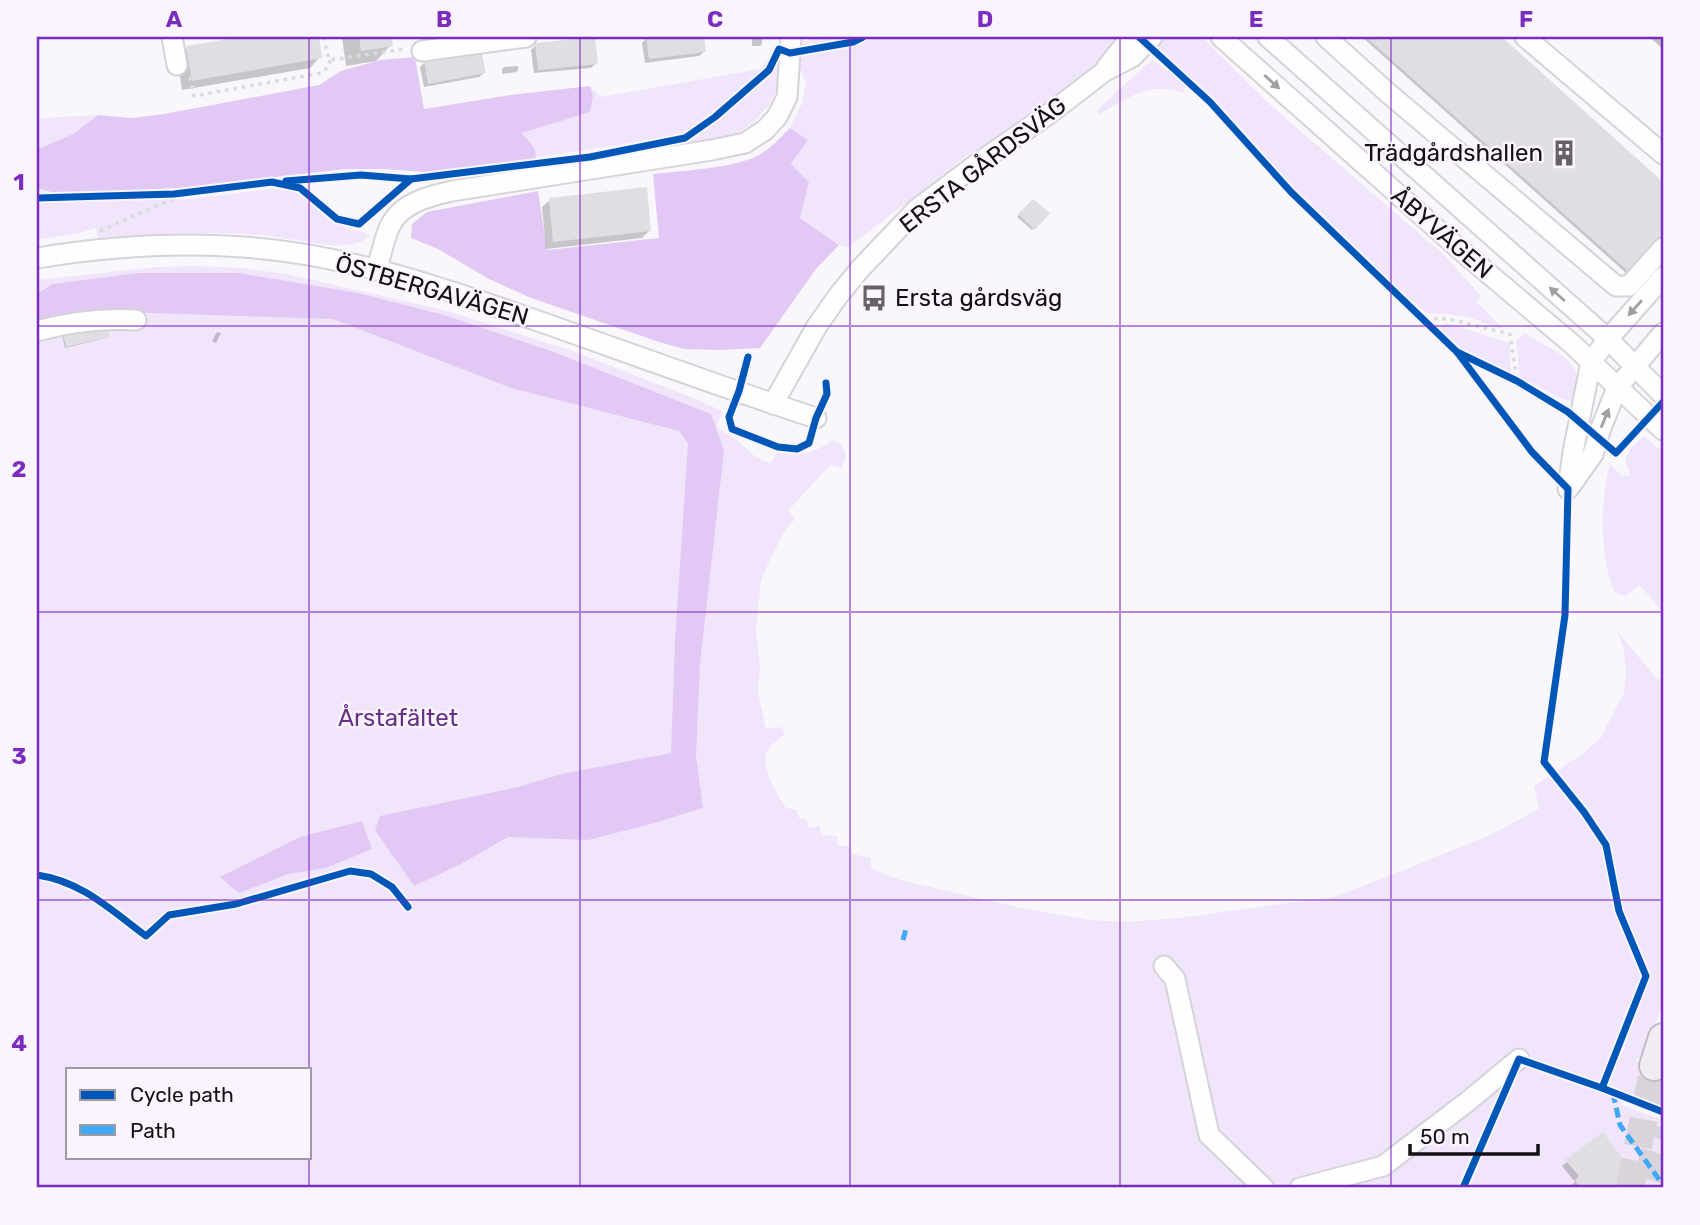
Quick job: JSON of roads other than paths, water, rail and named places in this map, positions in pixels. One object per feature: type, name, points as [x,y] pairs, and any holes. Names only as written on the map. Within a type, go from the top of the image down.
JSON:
[{"type":"highway","points":[[1654,1066],[1663,1038]]},
{"type":"street","points":[[172,37],[183,69]]},
{"type":"street","points":[[422,51],[526,37]]},
{"type":"street","points":[[377,270],[391,223],[405,208],[429,196],[745,143],[771,124],[787,97],[791,37]]},
{"type":"street","name":"ERSTA GÅRDSVÄG","points":[[1105,71],[1131,37]]},
{"type":"street","name":"ERSTA GÅRDSVÄG","points":[[773,404],[817,326],[838,296],[917,209],[1105,71],[1132,57],[1152,37]]},
{"type":"street","name":"ÅBYVÄGEN","points":[[1221,37],[1464,253],[1572,344],[1663,430]]},
{"type":"street","name":"ÅBYVÄGEN","points":[[1268,37],[1608,339],[1663,395]]},
{"type":"street","points":[[1326,37],[1616,286],[1629,286],[1663,248]]},
{"type":"street","points":[[1525,37],[1663,154]]},
{"type":"street","name":"ÖSTBERGAVÄGEN","points":[[37,258],[131,246],[187,244],[245,247],[377,270],[463,294],[816,418]]},
{"type":"street","points":[[1663,277],[1591,362],[1568,489],[1593,454],[1617,388],[1663,333]]},
{"type":"street","points":[[37,331],[62,324],[110,318],[136,320]]},
{"type":"street","points":[[1164,966],[1175,979],[1209,1135],[1264,1188]]},
{"type":"street","points":[[1300,1188],[1383,1166],[1519,1059]]},
{"type":"tunnel","points":[[1630,1188],[1654,1066]]},
{"type":"tunnel","points":[[1647,1179],[1663,1128]]},
{"type":"place","name":"Trädgårdshallen","points":[[1564,153]]},
{"type":"place","name":"Ersta gårdsväg","points":[[874,298]]},
{"type":"park label","name":"Årstafältet","points":[[398,718]]}]
